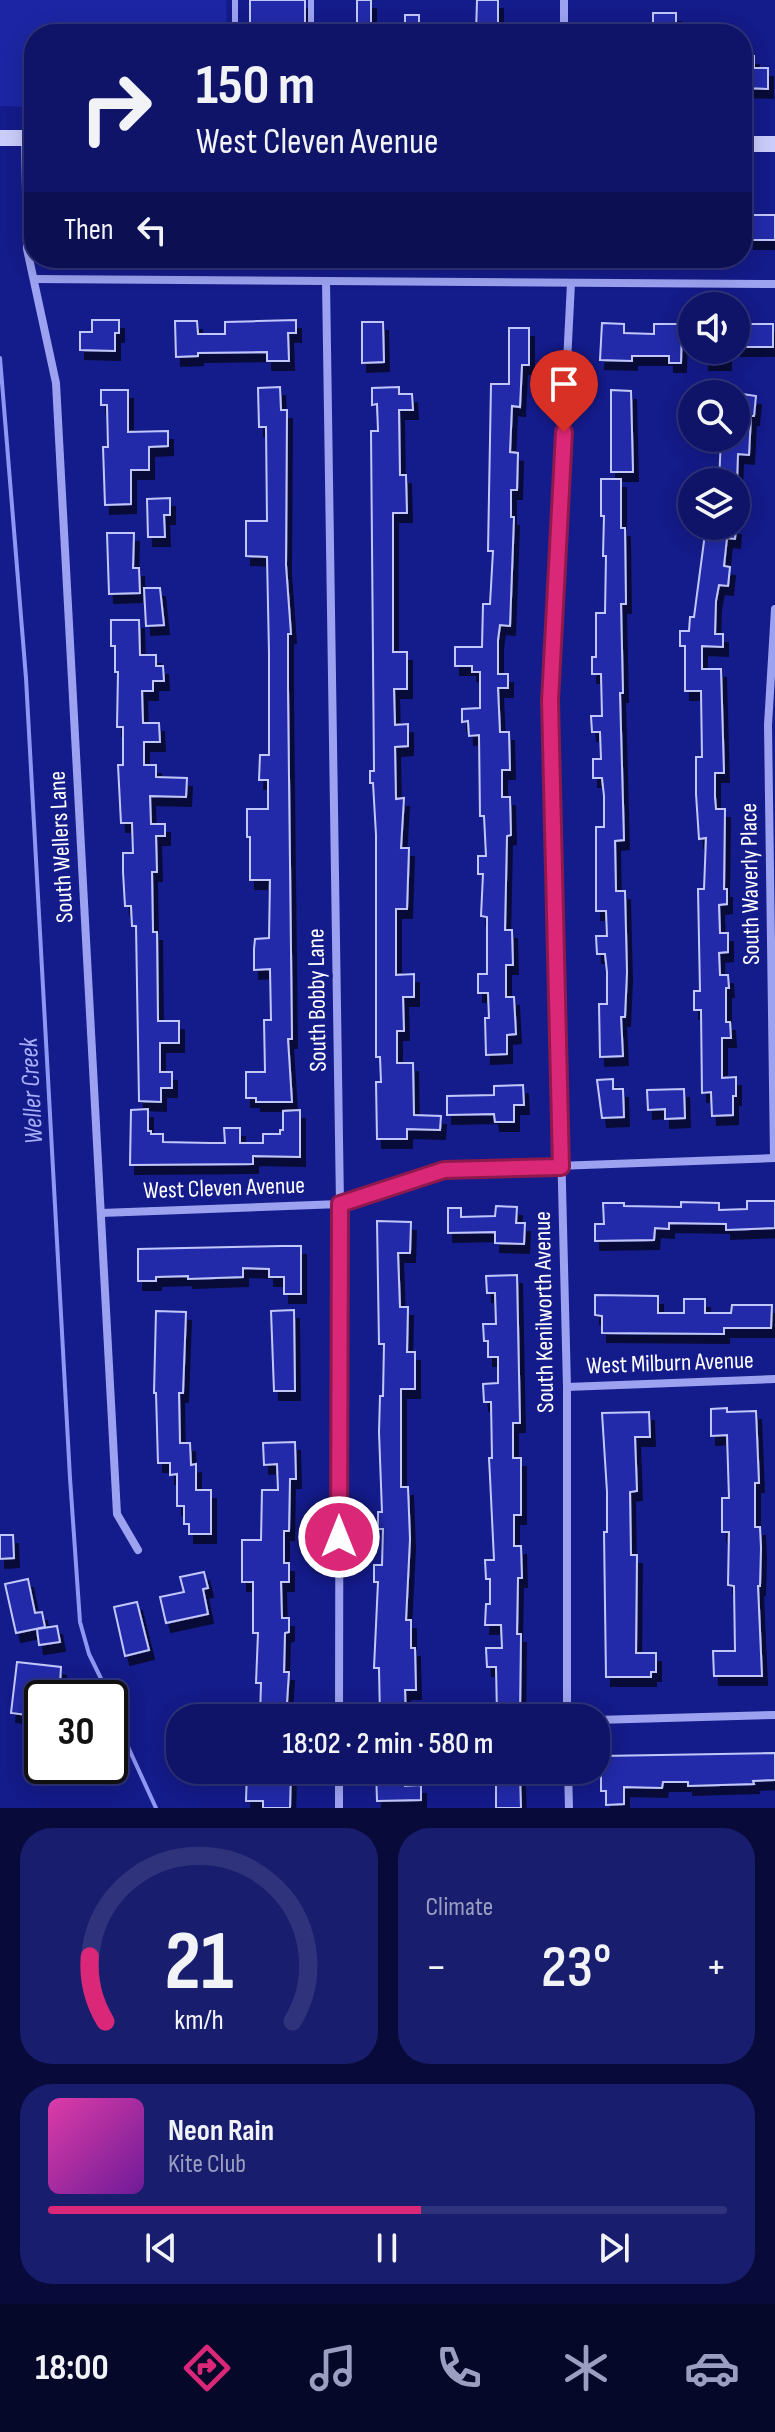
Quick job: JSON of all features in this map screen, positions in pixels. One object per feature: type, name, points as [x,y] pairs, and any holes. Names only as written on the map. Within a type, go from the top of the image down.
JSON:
[{"type":"main road","points":[[0,138],[24,138]]},
{"type":"main road","points":[[752,144],[775,144]]},
{"type":"street","points":[[564,0],[564,24]]},
{"type":"street","name":"South Wellers Lane","points":[[31,268],[56,383],[117,1514],[138,1550]]},
{"type":"street","points":[[34,279],[775,284]]},
{"type":"street","name":"South Bobby Lane","points":[[326,281],[340,1204],[339,1704]]},
{"type":"street","name":"South Kenilworth Avenue","points":[[567,1704],[567,1387],[550,701],[571,283]]},
{"type":"street","name":"South Waverly Place","points":[[774,1158],[768,725],[775,609]]},
{"type":"street","name":"West Cleven Avenue","points":[[101,1213],[340,1204],[444,1170],[774,1158]]},
{"type":"street","name":"West Milburn Avenue","points":[[567,1387],[775,1379]]},
{"type":"street","points":[[610,1720],[775,1715]]},
{"type":"street","points":[[339,1784],[339,1808]]},
{"type":"street","points":[[568,1784],[569,1808]]},
{"type":"lane","points":[[235,0],[235,24]]},
{"type":"lane","points":[[311,0],[311,24]]},
{"type":"shaded area","points":[[0,0],[226,0],[227,24],[24,24],[24,107],[0,106]]},
{"type":"building","points":[[250,0],[305,0],[305,24],[250,24]]},
{"type":"building","points":[[357,0],[371,0],[371,24],[357,24]]},
{"type":"building","points":[[477,0],[498,0],[498,24],[476,24]]},
{"type":"building","points":[[653,13],[676,13],[676,24],[653,24]]},
{"type":"building","points":[[405,15],[419,15],[419,24],[405,24]]},
{"type":"building","points":[[752,56],[754,68],[768,68],[768,89],[752,88]]},
{"type":"building","points":[[752,215],[775,215],[775,240],[752,240]]},
{"type":"building","points":[[92,320],[119,320],[115,351],[80,350],[80,332],[92,332]]},
{"type":"building","points":[[296,320],[296,333],[288,333],[289,361],[267,361],[267,352],[198,353],[198,356],[176,357],[175,321],[197,321],[198,334],[225,334],[225,322]]},
{"type":"building","points":[[362,322],[383,322],[384,362],[362,363]]},
{"type":"building","points":[[602,323],[624,324],[624,333],[654,334],[654,324],[678,324],[678,363],[669,363],[669,356],[632,356],[632,361],[600,360]]},
{"type":"building","points":[[750,324],[773,324],[773,347],[750,347]]},
{"type":"building","points":[[509,328],[529,328],[529,365],[522,365],[520,407],[512,406],[510,452],[518,453],[517,490],[511,490],[511,517],[514,517],[510,626],[500,625],[498,640],[498,674],[508,674],[508,688],[498,688],[500,732],[509,732],[510,770],[502,770],[502,797],[510,797],[511,835],[507,836],[505,930],[512,930],[513,965],[506,965],[506,997],[514,997],[516,1034],[507,1035],[507,1054],[486,1055],[488,993],[478,993],[478,974],[487,974],[487,917],[481,916],[483,874],[478,874],[478,856],[486,856],[484,816],[480,816],[479,735],[469,736],[468,721],[462,722],[462,709],[480,708],[480,672],[472,672],[472,666],[455,666],[455,647],[482,647],[483,604],[490,604],[493,551],[488,551],[491,384],[509,384]]},
{"type":"building","points":[[280,387],[281,410],[287,410],[286,565],[291,634],[288,634],[288,690],[292,1039],[288,1039],[292,1102],[256,1102],[256,1098],[246,1098],[246,1072],[265,1072],[264,1020],[271,1020],[270,969],[254,970],[254,949],[255,939],[269,938],[270,880],[250,880],[247,809],[268,809],[268,780],[259,780],[260,755],[269,755],[269,653],[267,557],[246,556],[246,521],[267,521],[266,427],[259,427],[258,388]]},
{"type":"building","points":[[399,387],[399,394],[412,394],[413,410],[399,410],[400,475],[406,475],[407,513],[393,513],[393,652],[407,652],[407,689],[394,689],[395,725],[408,724],[408,746],[395,747],[396,799],[404,798],[401,848],[409,848],[407,909],[396,909],[396,975],[414,974],[414,997],[403,997],[404,1031],[397,1031],[397,1063],[413,1063],[414,1115],[441,1116],[440,1130],[407,1129],[407,1139],[377,1139],[376,1082],[381,1082],[380,1057],[376,1057],[376,835],[370,771],[374,771],[371,431],[378,431],[377,404],[372,405],[372,388]]},
{"type":"building","points":[[101,390],[128,390],[128,432],[168,431],[168,446],[149,447],[149,470],[131,470],[131,504],[105,505],[103,447],[108,447],[107,405],[101,405]]},
{"type":"building","points":[[611,390],[631,391],[633,472],[611,472]]},
{"type":"building","points":[[750,395],[756,396],[754,416],[751,416],[750,436]]},
{"type":"building","points":[[720,452],[749,452],[749,455],[738,454],[738,468],[720,468]]},
{"type":"building","points":[[601,479],[621,479],[621,528],[625,528],[626,604],[621,604],[623,693],[620,693],[624,840],[615,841],[616,891],[625,891],[627,972],[625,1017],[621,1017],[623,1056],[600,1057],[599,1004],[607,1004],[607,972],[605,954],[597,954],[596,936],[607,936],[606,911],[596,911],[596,827],[604,827],[604,796],[602,778],[593,778],[593,759],[601,759],[600,732],[592,732],[591,716],[602,716],[601,674],[592,674],[592,657],[596,657],[596,613],[605,613],[606,556],[603,556]]},
{"type":"building","points":[[170,498],[170,515],[164,515],[165,537],[148,537],[147,499]]},
{"type":"building","points":[[107,533],[134,533],[133,568],[139,568],[140,593],[109,594]]},
{"type":"building","points":[[704,540],[727,540],[724,566],[730,567],[728,586],[719,585],[716,601],[715,634],[723,634],[723,647],[702,646],[702,669],[721,669],[724,773],[715,773],[715,797],[716,809],[725,809],[724,889],[727,889],[727,904],[719,905],[720,933],[728,933],[728,952],[719,953],[720,975],[728,975],[726,1022],[730,1022],[731,1038],[722,1038],[722,1078],[736,1077],[733,1115],[712,1116],[711,1092],[702,1093],[701,1010],[694,1010],[694,991],[700,991],[698,889],[704,889],[706,838],[699,839],[696,794],[696,757],[702,757],[701,691],[685,691],[685,646],[680,646],[680,631],[689,631],[690,617],[694,617]]},
{"type":"building","points":[[144,588],[160,588],[164,625],[146,626]]},
{"type":"building","points":[[111,620],[139,620],[140,655],[156,655],[156,666],[163,666],[164,681],[153,681],[153,691],[142,691],[143,723],[159,723],[160,742],[144,742],[144,765],[156,765],[156,777],[187,778],[186,797],[150,796],[151,824],[165,824],[165,836],[156,836],[157,872],[152,872],[153,932],[157,932],[158,1021],[179,1021],[179,1043],[160,1043],[160,1072],[172,1072],[172,1088],[161,1088],[161,1102],[139,1101],[136,926],[132,926],[131,906],[125,906],[123,872],[123,853],[133,853],[132,823],[121,823],[118,765],[123,765],[123,727],[117,727],[118,672],[115,672],[115,646],[111,646]]},
{"type":"building","points":[[613,1079],[613,1089],[623,1089],[624,1117],[602,1118],[597,1080]]},
{"type":"building","points":[[523,1085],[524,1105],[514,1105],[514,1122],[495,1122],[494,1114],[447,1115],[447,1096],[494,1095],[494,1086]]},
{"type":"building","points":[[684,1089],[685,1118],[665,1119],[665,1109],[648,1110],[647,1090]]},
{"type":"building","points":[[148,1109],[148,1131],[163,1134],[163,1142],[210,1143],[225,1143],[224,1128],[240,1128],[240,1143],[263,1143],[263,1134],[280,1134],[283,1130],[283,1111],[300,1110],[300,1157],[253,1156],[253,1164],[130,1165],[131,1110]]},
{"type":"building","points":[[747,1201],[775,1201],[775,1228],[726,1230],[726,1224],[669,1223],[669,1229],[655,1228],[654,1240],[595,1241],[595,1224],[604,1224],[603,1203],[681,1207],[681,1202],[719,1203],[719,1210],[747,1209]]},
{"type":"building","points":[[496,1206],[517,1207],[516,1223],[525,1223],[524,1244],[495,1243],[495,1232],[448,1233],[448,1208],[461,1208],[461,1217],[495,1216]]},
{"type":"building","points":[[377,1221],[411,1222],[410,1253],[398,1253],[400,1307],[408,1307],[407,1352],[415,1352],[415,1389],[401,1389],[401,1487],[408,1487],[410,1539],[406,1620],[411,1620],[411,1648],[415,1648],[416,1690],[405,1690],[406,1704],[380,1704],[379,1668],[374,1668],[378,1582],[374,1582],[374,1565],[382,1565],[383,1529],[378,1529],[378,1512],[382,1512],[379,1432],[384,1344],[379,1344]]},
{"type":"building","points":[[301,1246],[301,1294],[284,1294],[284,1277],[269,1277],[269,1269],[243,1268],[243,1277],[156,1277],[156,1281],[138,1281],[138,1249]]},
{"type":"building","points":[[517,1275],[520,1423],[513,1423],[513,1458],[521,1458],[521,1515],[514,1515],[514,1546],[521,1546],[522,1578],[518,1578],[517,1634],[521,1634],[520,1704],[497,1704],[496,1667],[487,1667],[486,1648],[502,1648],[501,1625],[485,1625],[486,1604],[490,1604],[490,1579],[486,1579],[485,1560],[494,1560],[489,1458],[492,1458],[491,1402],[484,1402],[483,1384],[498,1383],[498,1357],[488,1357],[488,1341],[484,1341],[483,1324],[496,1324],[495,1293],[487,1293],[486,1276]]},
{"type":"building","points":[[595,1295],[658,1296],[658,1313],[684,1313],[684,1299],[705,1299],[705,1313],[731,1313],[732,1305],[772,1305],[771,1328],[724,1328],[724,1334],[602,1333],[602,1316],[595,1315]]},
{"type":"building","points":[[294,1310],[295,1391],[274,1391],[271,1311]]},
{"type":"building","points":[[156,1311],[186,1312],[183,1393],[179,1393],[180,1443],[190,1443],[191,1465],[196,1464],[196,1490],[211,1490],[211,1534],[189,1534],[189,1524],[184,1524],[184,1506],[177,1506],[177,1474],[170,1475],[170,1463],[158,1463],[154,1393]]},
{"type":"building","points":[[727,1408],[727,1412],[756,1411],[759,1483],[755,1483],[755,1527],[760,1527],[761,1548],[758,1586],[762,1676],[714,1676],[713,1651],[735,1651],[734,1586],[728,1585],[729,1532],[722,1532],[722,1498],[729,1498],[727,1435],[711,1436],[711,1409]]},
{"type":"building","points":[[649,1412],[650,1437],[635,1437],[637,1491],[630,1492],[631,1555],[637,1555],[636,1653],[656,1653],[656,1672],[651,1672],[651,1677],[606,1677],[604,1532],[607,1532],[607,1492],[602,1413]]},
{"type":"building","points":[[295,1442],[296,1479],[290,1479],[289,1531],[284,1531],[284,1563],[289,1563],[289,1582],[281,1582],[282,1618],[289,1618],[289,1632],[285,1633],[284,1672],[289,1672],[287,1704],[260,1704],[261,1683],[256,1683],[258,1633],[253,1633],[253,1582],[242,1582],[242,1540],[261,1540],[262,1490],[278,1490],[277,1464],[264,1465],[263,1443]]},
{"type":"building","points":[[0,1535],[13,1535],[14,1558],[0,1559]]},
{"type":"building","points":[[204,1572],[208,1588],[203,1589],[208,1614],[166,1623],[160,1597],[184,1592],[180,1577]]},
{"type":"building","points":[[28,1579],[35,1613],[42,1612],[45,1627],[16,1633],[5,1584]]},
{"type":"building","points":[[137,1602],[149,1650],[125,1656],[114,1607]]},
{"type":"building","points":[[57,1626],[60,1642],[39,1645],[37,1629]]},
{"type":"building","points":[[17,1662],[61,1667],[60,1680],[24,1680],[24,1715],[11,1713]]},
{"type":"building","points":[[775,1753],[775,1780],[753,1781],[754,1784],[688,1786],[688,1782],[663,1782],[662,1788],[624,1787],[624,1804],[606,1805],[606,1791],[601,1791],[601,1784],[610,1784],[610,1756]]},
{"type":"building","points":[[247,1784],[291,1784],[290,1808],[263,1808],[263,1801],[246,1801]]},
{"type":"building","points":[[376,1784],[421,1785],[421,1800],[377,1801]]},
{"type":"building","points":[[496,1784],[520,1784],[521,1808],[496,1808]]},
{"type":"waterway","name":"Weller Creek","points":[[0,358],[26,678],[80,1622],[89,1654],[156,1808]]},
{"type":"route","points":[[339,1537],[340,1204],[444,1170],[561,1167],[550,701],[564,432]]}]
